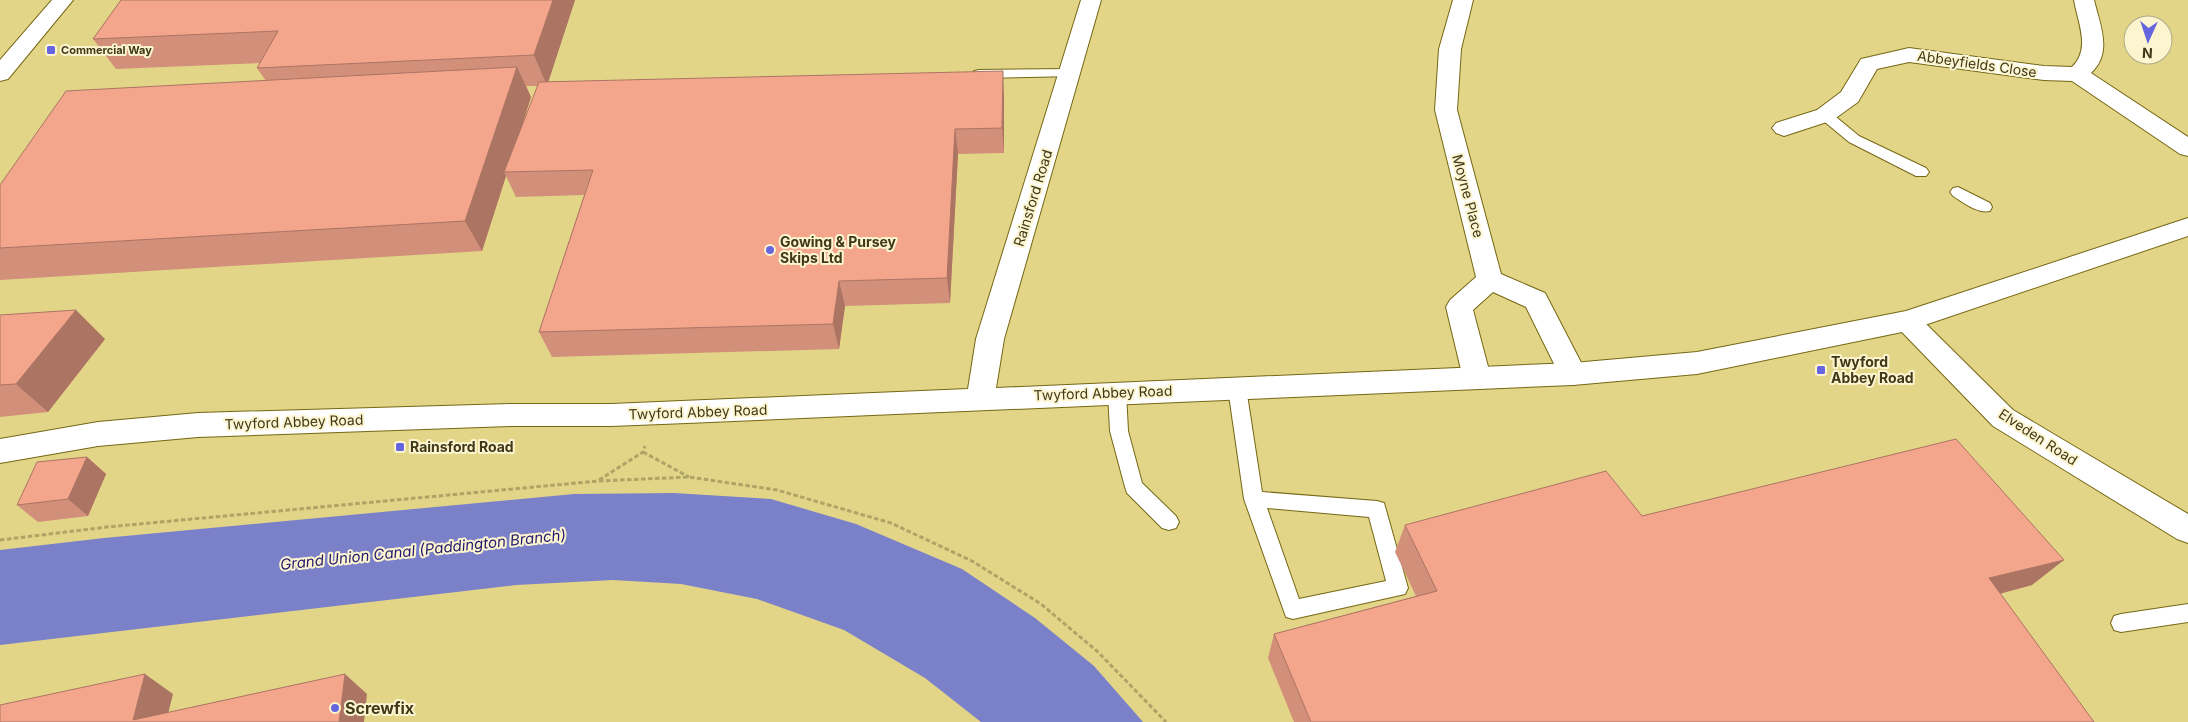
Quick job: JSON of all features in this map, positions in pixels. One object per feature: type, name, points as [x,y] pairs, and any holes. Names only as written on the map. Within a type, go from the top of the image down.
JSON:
[{"type":"street","points":[[0,74],[63,0]]},
{"type":"street","name":"Rainsford Road","points":[[980,398],[990,339],[1071,73],[1091,0]]},
{"type":"street","name":"Moyne Place","points":[[1464,0],[1450,50],[1446,110],[1490,280]]},
{"type":"street","points":[[2084,0],[2094,46],[2090,62],[2077,74],[2188,148]]},
{"type":"street","name":"Abbeyfields Close","points":[[1784,128],[1825,115],[1850,97],[1869,64],[1909,55],[2044,73],[2077,74]]},
{"type":"street","name":"Twyford Abbey Road","points":[[0,452],[98,434],[198,426],[511,415],[611,415],[1573,374],[1697,363],[1908,321],[2188,227]]},
{"type":"street","points":[[1477,378],[1459,307],[1490,280],[1536,300],[1573,374]]},
{"type":"street","name":"Elveden Road","points":[[1908,321],[2003,418],[2188,530]]},
{"type":"lane","points":[[963,74],[1071,73]]},
{"type":"lane","points":[[1825,115],[1854,139],[1921,172]]},
{"type":"lane","points":[[1958,192],[1984,207]]},
{"type":"lane","points":[[1237,388],[1254,499],[1293,610],[1398,588],[1376,509],[1254,499]]},
{"type":"lane","points":[[1116,393],[1119,431],[1134,488],[1169,522]]},
{"type":"lane","points":[[2121,623],[2188,613]]},
{"type":"path","points":[[598,480],[643,452],[647,438]]},
{"type":"path","points":[[643,452],[689,477]]},
{"type":"path","points":[[0,540],[107,527],[598,480],[689,477],[777,490],[890,523],[972,561],[1048,610],[1098,652],[1166,722]]},
{"type":"water","name":"Grand Union Canal (Paddington Branch)","points":[[674,493],[771,499],[856,524],[962,569],[1035,618],[1094,666],[1143,722],[981,722],[925,678],[844,630],[757,599],[681,584],[613,580],[516,585],[0,645],[0,550],[104,538],[574,494]]},
{"type":"building","points":[[121,0],[553,0],[534,55],[257,68],[278,31],[93,39]]},
{"type":"building","points":[[517,67],[465,221],[0,248],[0,185],[66,91]]},
{"type":"building","name":"Gowing & Pursey Skips Ltd","points":[[1003,71],[1002,128],[955,129],[947,278],[839,281],[833,324],[539,332],[593,170],[504,172],[539,82]]},
{"type":"building","points":[[76,310],[16,384],[0,385],[0,315]]},
{"type":"building","points":[[1956,439],[2064,560],[1989,578],[2094,722],[1311,722],[1274,634],[1437,591],[1405,525],[1606,471],[1642,516]]},
{"type":"building","points":[[87,457],[68,499],[17,505],[37,462]]},
{"type":"building","points":[[145,674],[133,720],[345,674],[339,722],[0,722],[0,705]]},
{"type":"place","name":"Commercial Way","points":[[51,50]]},
{"type":"place","name":"Gowing & Pursey Skips Ltd","points":[[770,250]]},
{"type":"place","name":"Twyford Abbey Road","points":[[1821,370]]},
{"type":"place","name":"Rainsford Road","points":[[400,447]]},
{"type":"place","name":"Screwfix","points":[[335,708]]}]
